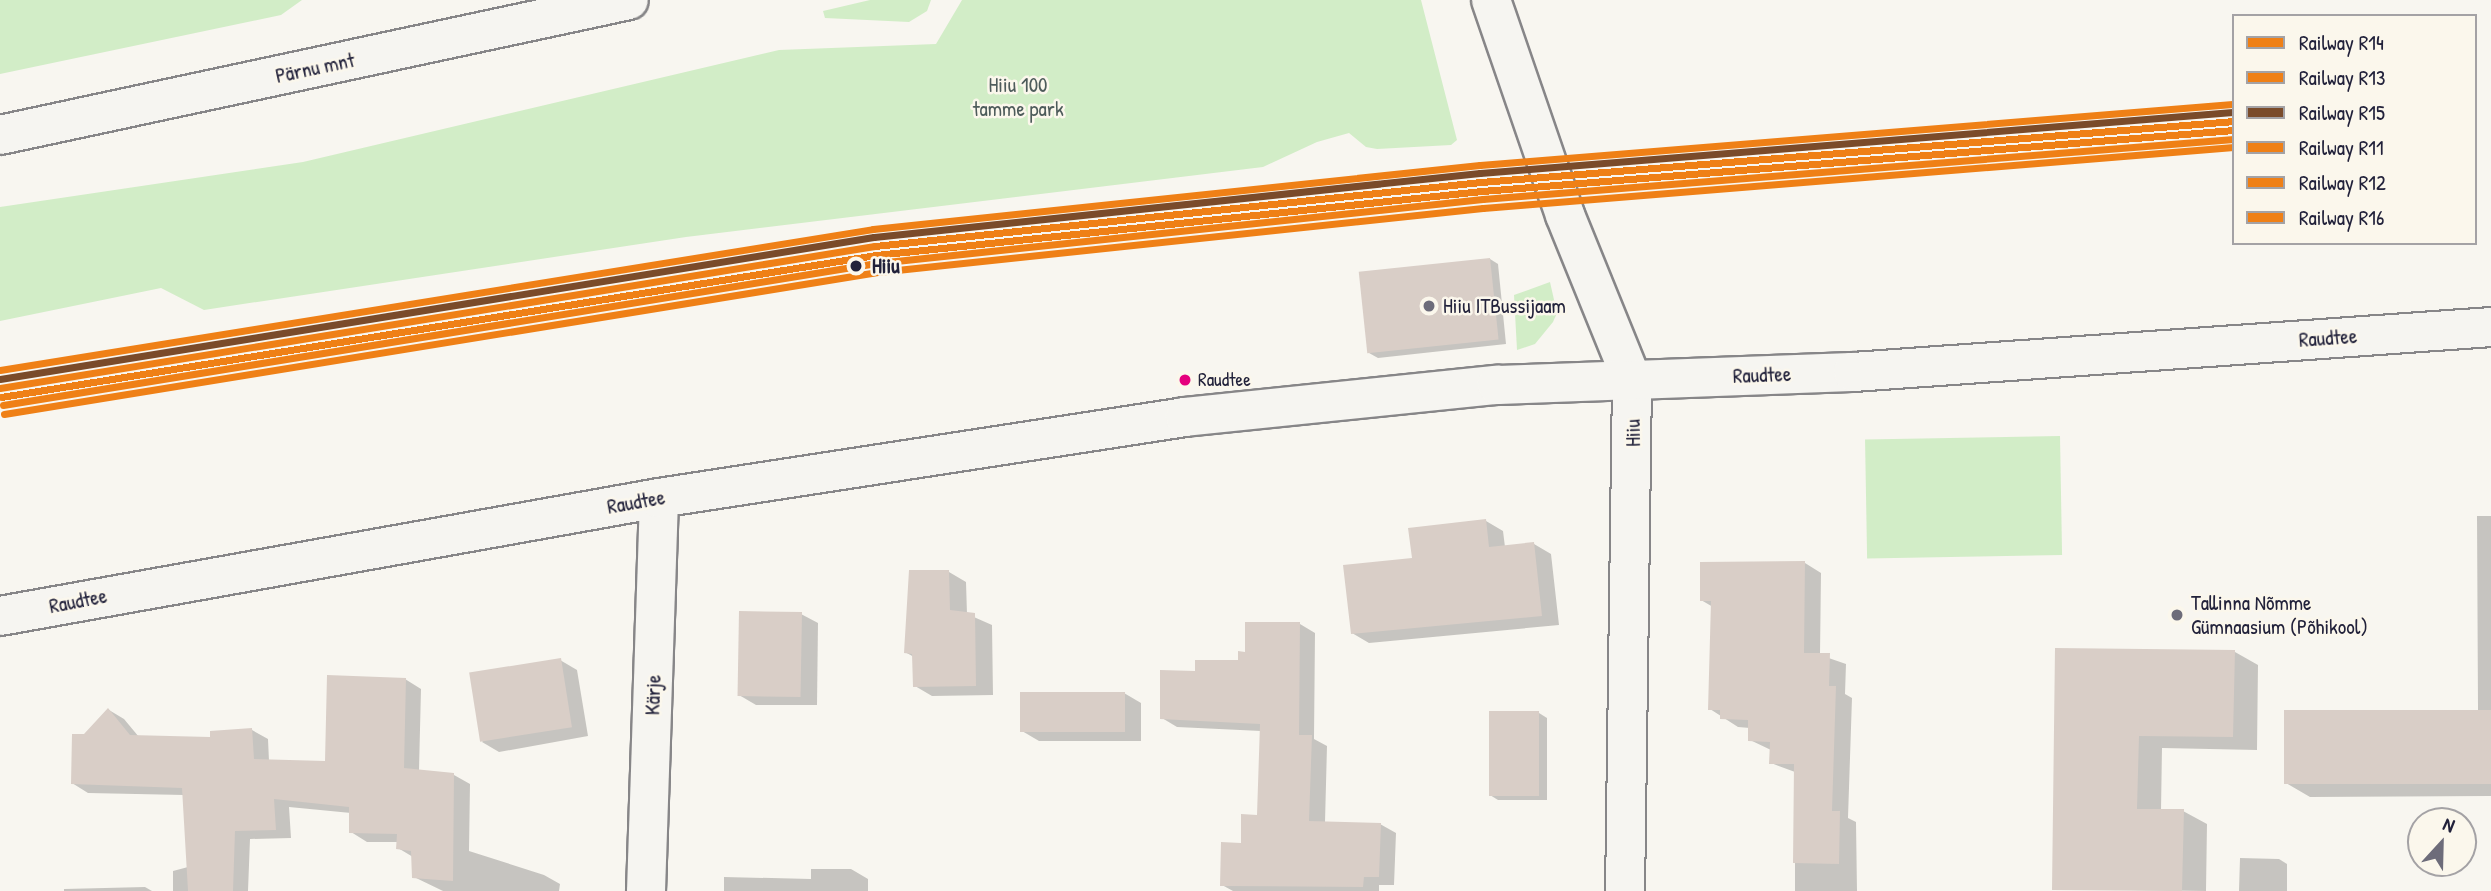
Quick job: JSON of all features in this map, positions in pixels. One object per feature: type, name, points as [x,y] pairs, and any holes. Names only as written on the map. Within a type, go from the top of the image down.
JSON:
[{"type":"street","name":"Pärnu mnt","points":[[0,135],[629,0]]},
{"type":"street","name":"Hiiu","points":[[1491,0],[1566,215],[1632,380],[1625,891]]},
{"type":"street","name":"Raudtee","points":[[0,616],[659,498],[1185,416],[1497,385],[1853,372],[2491,327]]},
{"type":"street","name":"Kärje","points":[[646,891],[659,498]]},
{"type":"green space","points":[[0,0],[302,0],[281,15],[0,74]]},
{"type":"green space","points":[[870,0],[931,0],[927,11],[909,22],[825,18],[823,11]]},
{"type":"green space","name":"Hiiu 100 tamme park","points":[[962,0],[1421,0],[1457,140],[1451,145],[1377,149],[1366,147],[1349,133],[1317,142],[1263,167],[686,237],[204,310],[161,288],[0,321],[0,207],[303,162],[779,50],[936,44]]},
{"type":"green space","points":[[1550,282],[1557,313],[1553,322],[1535,344],[1517,350],[1514,295]]},
{"type":"green space","points":[[2060,436],[2062,555],[1867,558],[1865,439]]},
{"type":"building","name":"Hiiu ITBussijaam","points":[[1490,258],[1499,340],[1367,353],[1359,272]]},
{"type":"building","points":[[1486,519],[1489,547],[1534,542],[1542,616],[1351,634],[1343,565],[1412,558],[1408,528]]},
{"type":"building","points":[[1805,561],[1804,653],[1830,653],[1829,686],[1836,686],[1832,811],[1840,811],[1839,864],[1793,863],[1794,764],[1769,764],[1770,742],[1748,741],[1748,720],[1720,719],[1720,710],[1708,710],[1711,601],[1700,601],[1700,562]]},
{"type":"building","points":[[909,570],[949,570],[950,610],[975,613],[976,686],[913,687],[912,654],[904,653]]},
{"type":"building","points":[[739,611],[802,612],[801,697],[738,696]]},
{"type":"building","points":[[1245,622],[1300,622],[1299,735],[1312,735],[1309,821],[1381,823],[1379,877],[1364,877],[1363,887],[1220,886],[1221,842],[1241,843],[1241,814],[1257,815],[1260,724],[1160,719],[1160,670],[1195,671],[1195,660],[1238,660],[1238,651],[1245,652]]},
{"type":"building","points":[[2055,648],[2235,650],[2233,737],[2139,736],[2137,809],[2184,809],[2182,891],[2052,890]]},
{"type":"building","points":[[561,658],[572,727],[480,742],[469,673]]},
{"type":"building","points":[[327,675],[406,678],[404,768],[454,773],[453,881],[412,878],[411,851],[396,849],[397,834],[349,833],[349,807],[274,799],[276,830],[235,831],[233,891],[188,891],[182,788],[71,784],[72,734],[84,734],[108,708],[130,735],[210,737],[210,731],[252,728],[254,759],[325,761]]},
{"type":"building","points":[[1020,692],[1125,692],[1125,732],[1020,732]]},
{"type":"building","points":[[2284,710],[2491,710],[2491,784],[2284,784]]},
{"type":"building","points":[[1489,711],[1539,711],[1539,796],[1489,796]]},
{"type":"rail line","name":"R12","points":[[0,370],[873,229],[1480,165],[2232,104]]},
{"type":"rail line","name":"R15","points":[[0,379],[874,237],[1480,173],[2232,112]]},
{"type":"rail line","name":"R14","points":[[0,388],[875,246],[1481,182],[2232,121]]},
{"type":"rail line","name":"R13","points":[[1,397],[876,255],[1482,191],[2232,130]]},
{"type":"rail line","name":"R11","points":[[3,405],[877,263],[1483,199],[2232,139]]},
{"type":"rail line","name":"R16","points":[[4,414],[878,272],[1483,208],[2232,147]]},
{"type":"place","name":"Hiiu","points":[[856,266]]},
{"type":"place","name":"Hiiu ITBussijaam","points":[[1429,306]]},
{"type":"place","name":"Raudtee","points":[[1185,380]]},
{"type":"place","name":"Tallinna Nõmme Gümnaasium (Põhikool)","points":[[2177,615]]}]
